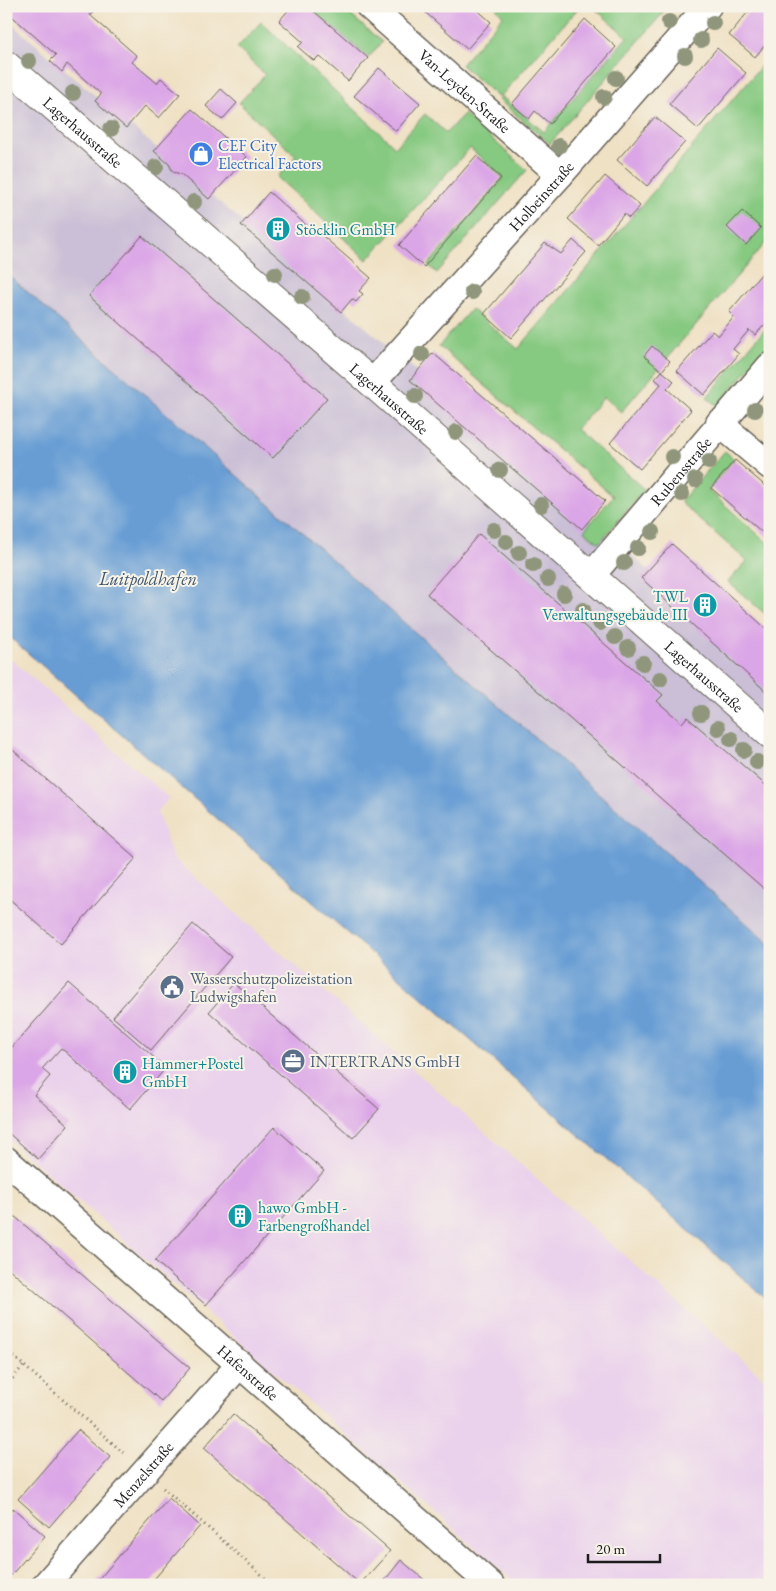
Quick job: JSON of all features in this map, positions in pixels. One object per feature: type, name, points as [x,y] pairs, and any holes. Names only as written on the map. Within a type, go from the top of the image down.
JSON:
[{"type":"street","name":"Van-Leyden-Straße","points":[[369,6],[560,175]]},
{"type":"street","name":"Holbeinstraße","points":[[372,383],[560,175],[708,6]]},
{"type":"street","name":"Lagerhausstraße","points":[[6,65],[372,383],[770,734]]},
{"type":"street","name":"Rubensstraße","points":[[591,576],[770,366]]},
{"type":"street","points":[[720,423],[770,466]]},
{"type":"street","name":"Hafenstraße","points":[[8,1165],[240,1364],[491,1585]]},
{"type":"street","name":"Menzelstraße","points":[[45,1585],[240,1364]]},
{"type":"path","points":[[6,1350],[273,1585]]},
{"type":"path","points":[[6,1386],[24,1365]]},
{"type":"shaded area","points":[[6,19],[770,674],[770,944],[6,273]]},
{"type":"shaded area","points":[[6,655],[169,798],[157,812],[173,858],[770,1384],[770,1585],[518,1585],[6,1137]]},
{"type":"green space","points":[[308,6],[340,6],[382,42],[368,58]]},
{"type":"green space","points":[[495,6],[580,6],[499,98],[461,65],[503,16]]},
{"type":"green space","points":[[592,6],[669,6],[550,144],[499,100],[502,97],[544,132],[627,37]]},
{"type":"green space","points":[[261,22],[395,147],[425,114],[446,133],[464,114],[527,170],[437,273],[428,265],[503,178],[470,148],[367,260],[277,177],[296,156],[239,103],[265,75],[237,48]]},
{"type":"green space","points":[[770,56],[770,238],[621,412],[604,397],[576,429],[645,490],[599,543],[584,531],[613,496],[439,346],[471,309],[518,349]]},
{"type":"green space","points":[[770,323],[770,344],[717,406],[707,397]]},
{"type":"green space","points":[[725,451],[734,459],[708,490],[770,545],[770,618],[728,582],[747,561],[680,502]]},
{"type":"water","name":"Luitpoldhafen","points":[[6,273],[770,944],[770,1302],[6,634]]},
{"type":"building","points":[[6,6],[97,6],[90,15],[137,56],[132,62],[157,83],[161,78],[180,94],[159,118],[145,106],[126,128],[95,101],[101,94],[67,64],[62,72],[50,61],[56,55],[6,11]]},
{"type":"building","points":[[292,6],[308,6],[368,58],[348,81],[319,56],[314,61],[298,47],[303,42],[279,21]]},
{"type":"building","points":[[418,6],[473,6],[491,22],[467,49]]},
{"type":"building","points":[[753,6],[770,7],[770,39],[755,57],[729,35]]},
{"type":"building","points":[[585,19],[616,47],[550,124],[535,111],[529,119],[512,104]]},
{"type":"building","points":[[717,48],[746,73],[698,129],[669,104]]},
{"type":"building","points":[[379,68],[420,103],[396,131],[354,96]]},
{"type":"building","points":[[221,89],[237,103],[222,120],[206,106]]},
{"type":"building","name":"CEF City Electrical Factors","points":[[192,109],[247,157],[209,199],[181,174],[173,172],[169,164],[154,151]]},
{"type":"building","points":[[655,117],[685,142],[647,186],[617,160]]},
{"type":"building","points":[[476,156],[501,178],[424,267],[399,245]]},
{"type":"building","points":[[605,176],[640,206],[629,218],[624,214],[598,245],[568,219]]},
{"type":"building","points":[[269,192],[315,233],[317,231],[371,278],[359,291],[363,294],[356,302],[352,299],[341,312],[241,225]]},
{"type":"building","points":[[742,211],[761,228],[746,245],[727,227]]},
{"type":"building","points":[[142,236],[327,398],[273,458],[89,296]]},
{"type":"building","points":[[573,240],[586,252],[511,338],[484,314],[545,243],[561,254]]},
{"type":"building","points":[[762,273],[770,280],[770,319],[755,335],[749,330],[733,349],[739,354],[704,395],[677,371],[712,331],[718,336],[734,317],[729,312]]},
{"type":"building","points":[[652,346],[670,361],[662,371],[644,356]]},
{"type":"building","points":[[433,353],[605,501],[582,529],[410,380]]},
{"type":"building","points":[[662,371],[674,381],[667,389],[691,410],[640,469],[610,443],[661,384],[655,379]]},
{"type":"building","points":[[735,460],[770,490],[770,539],[711,488]]},
{"type":"building","points":[[479,534],[663,695],[657,701],[682,723],[687,717],[770,789],[770,894],[427,594]]},
{"type":"building","name":"TWL Verwaltungsgebäude III","points":[[672,544],[770,632],[770,695],[641,578]]},
{"type":"building","points":[[6,744],[136,858],[61,944],[6,896]]},
{"type":"building","name":"Wasserschutzpolizeistation Ludwigshafen","points":[[193,924],[231,957],[151,1050],[113,1017]]},
{"type":"building","name":"Hammer+Postel GmbH","points":[[69,983],[166,1068],[130,1109],[61,1048],[42,1069],[50,1076],[34,1095],[68,1125],[38,1159],[6,1131],[6,1054]]},
{"type":"building","name":"INTERTRANS GmbH","points":[[234,983],[379,1109],[353,1138],[209,1012]]},
{"type":"building","name":"hawo GmbH - Farbengroßhandel","points":[[274,1127],[324,1171],[206,1305],[155,1261]]},
{"type":"building","points":[[13,1215],[190,1368],[161,1401],[6,1266],[6,1222]]},
{"type":"building","points":[[233,1414],[390,1551],[360,1584],[204,1448]]},
{"type":"building","points":[[78,1430],[110,1457],[49,1527],[18,1499]]},
{"type":"building","points":[[169,1498],[200,1526],[149,1585],[94,1585]]},
{"type":"building","points":[[13,1508],[45,1536],[6,1581],[6,1516]]},
{"type":"building","points":[[401,1560],[421,1577],[430,1585],[381,1585]]},
{"type":"place","name":"CEF City Electrical Factors","points":[[201,154]]},
{"type":"place","name":"Stöcklin GmbH","points":[[278,229]]},
{"type":"place","name":"TWL Verwaltungsgebäude III","points":[[705,605]]},
{"type":"place","name":"Wasserschutzpolizeistation Ludwigshafen","points":[[172,987]]},
{"type":"place","name":"INTERTRANS GmbH","points":[[293,1061]]},
{"type":"place","name":"Hammer+Postel GmbH","points":[[125,1072]]},
{"type":"place","name":"hawo GmbH - Farbengroßhandel","points":[[240,1216]]}]
